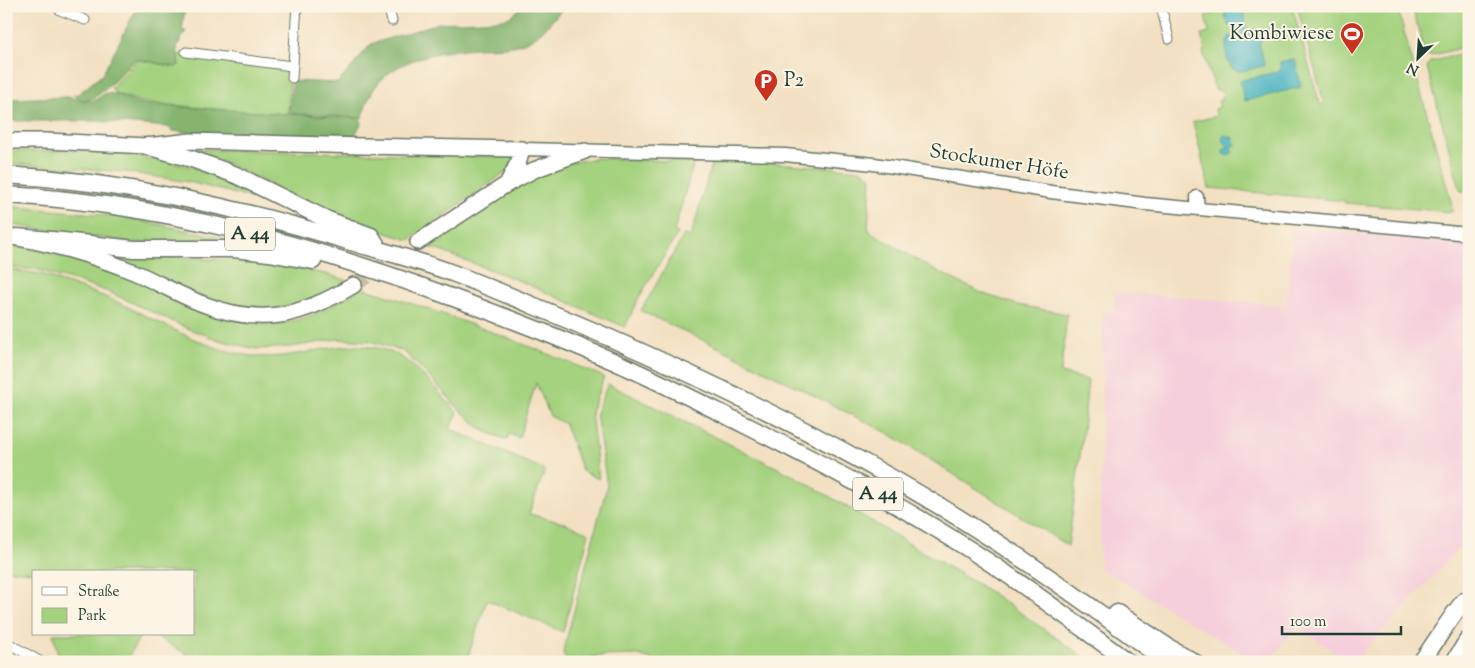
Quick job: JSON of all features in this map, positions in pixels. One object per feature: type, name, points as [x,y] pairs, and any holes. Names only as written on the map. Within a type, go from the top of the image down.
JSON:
[{"type":"highway","points":[[147,146],[192,159],[236,175],[328,220],[371,236],[380,250]]},
{"type":"highway","name":"A 44","points":[[6,175],[96,183],[161,193],[256,214],[452,273],[616,340],[722,389],[821,439],[964,521],[1028,563],[1166,662]]},
{"type":"highway","name":"A 44","points":[[6,195],[132,208],[231,229],[312,251],[420,286],[518,321],[609,359],[812,458],[886,499],[1016,580],[1128,662]]},
{"type":"highway","points":[[12,236],[134,249],[234,249],[269,253],[315,261],[388,282],[420,286]]},
{"type":"highway","points":[[1028,563],[1066,580],[1194,662]]},
{"type":"highway","points":[[1421,662],[1450,617],[1466,598]]},
{"type":"highway","points":[[1433,662],[1456,622],[1466,598]]},
{"type":"highway","points":[[1454,662],[1468,639]]},
{"type":"main road","points":[[6,141],[147,146],[191,141],[522,149],[519,162],[507,184]]},
{"type":"main road","points":[[418,242],[507,184],[534,170],[585,151]]},
{"type":"main road","points":[[12,236],[67,249],[104,261],[203,304],[241,314],[261,316],[298,312],[332,298],[354,285]]},
{"type":"street","points":[[61,6],[60,10],[85,20]]},
{"type":"street","points":[[292,78],[297,6]]},
{"type":"street","points":[[388,6],[392,21]]},
{"type":"street","points":[[1161,6],[1169,39]]},
{"type":"street","points":[[186,52],[292,66]]},
{"type":"street","name":"Stockumer Höfe","points":[[522,149],[775,155],[814,158],[874,164],[1056,193],[1198,203],[1469,234]]},
{"type":"street","points":[[6,642],[41,662]]},
{"type":"shaded area","points":[[1294,227],[1469,245],[1469,537],[1354,662],[1348,662],[1297,626],[1269,662],[1257,662],[1100,568],[1103,312],[1115,311],[1114,292],[1286,305]]},
{"type":"green space","points":[[138,6],[185,6],[182,31],[186,31],[177,46],[179,65],[175,67],[135,59],[102,92],[91,99],[85,100],[73,95],[78,94],[102,75]]},
{"type":"green space","points":[[523,6],[565,6],[542,31],[526,42],[508,47],[449,51],[422,57],[396,68],[376,86],[367,102],[362,118],[289,113],[293,81],[338,83],[371,44],[439,23],[498,20],[510,17]]},
{"type":"green space","points":[[1241,6],[1227,11],[1232,27],[1240,25],[1243,32],[1230,36],[1264,63],[1256,30],[1247,31],[1243,14],[1275,6],[1292,6],[1320,105],[1324,103],[1297,6],[1397,6],[1451,201],[1452,212],[1345,203],[1345,201],[1209,188],[1193,122],[1216,116],[1215,109],[1220,107],[1218,101],[1221,101],[1224,92],[1215,89],[1203,52],[1205,49],[1201,35],[1209,33],[1205,16],[1213,14],[1211,7]],"holes":[[[1295,59],[1301,87],[1240,81],[1281,71]]]},
{"type":"green space","points":[[1412,6],[1469,6],[1469,46],[1429,56],[1425,54]]},
{"type":"green space","points":[[1469,52],[1469,191],[1464,192],[1460,190],[1427,67],[1430,62]]},
{"type":"green space","points":[[177,54],[283,65],[291,72],[288,114],[221,110],[142,102],[115,93],[111,87],[137,59],[175,67],[179,65]]},
{"type":"green space","points":[[106,93],[115,94],[142,104],[360,119],[362,122],[355,135],[349,139],[230,136],[172,131],[168,127],[96,121],[6,121],[6,99],[68,97],[84,101],[95,100]]},
{"type":"green space","points":[[186,149],[515,157],[506,172],[409,240],[336,217],[220,160]]},
{"type":"green space","points":[[6,151],[99,151],[189,166],[240,183],[287,207],[189,182],[125,172],[6,163]]},
{"type":"green space","points":[[597,158],[694,162],[674,231],[678,233],[638,299],[625,327],[515,279],[424,245],[534,173],[557,165]]},
{"type":"green space","points":[[713,160],[862,170],[871,177],[868,230],[932,269],[984,294],[1018,305],[1067,314],[1061,373],[1088,380],[1068,546],[888,433],[730,353],[641,311],[684,235],[691,236]]},
{"type":"green space","points":[[6,206],[117,216],[211,235],[265,249],[157,245],[6,224]]},
{"type":"green space","points":[[6,244],[38,250],[99,267],[249,322],[274,324],[300,319],[332,306],[362,288],[484,329],[604,377],[591,412],[599,479],[582,471],[565,424],[550,416],[536,383],[519,438],[509,434],[507,440],[482,430],[403,351],[370,341],[338,339],[291,347],[257,349],[222,341],[189,329],[109,292],[39,270],[6,267]]},
{"type":"green space","points":[[90,251],[140,256],[259,261],[346,280],[336,289],[309,303],[257,311],[226,306]]},
{"type":"green space","points":[[6,269],[44,275],[103,296],[196,340],[233,352],[270,357],[356,346],[373,347],[400,356],[418,370],[458,413],[450,429],[545,470],[529,514],[564,523],[589,533],[563,632],[487,600],[466,662],[269,662],[262,655],[254,662],[200,662],[155,636],[195,636],[195,570],[32,570],[32,572],[6,570]]},
{"type":"green space","points":[[608,384],[800,479],[989,591],[1091,662],[659,662],[639,655],[599,656],[566,662],[563,652],[607,486],[596,413]]},
{"type":"green space","points":[[54,636],[140,636],[126,662],[60,662]]},
{"type":"water","points":[[1242,7],[1247,31],[1259,31],[1261,41],[1259,44],[1264,63],[1263,66],[1242,71],[1234,70],[1228,62],[1226,51],[1226,45],[1230,36],[1243,32],[1240,25],[1232,27],[1228,25],[1225,14],[1227,11]]},
{"type":"water","points":[[1295,59],[1301,87],[1244,100],[1240,81],[1280,71],[1280,62]]},
{"type":"water","points":[[1224,135],[1232,137],[1236,145],[1231,146],[1232,153],[1229,156],[1223,153],[1223,150],[1228,146],[1222,139]]},
{"type":"tunnel","points":[[354,285],[418,242]]},
{"type":"place","name":"Kombiwiese","points":[[1352,55]]},
{"type":"place","name":"P2","points":[[766,102]]}]
